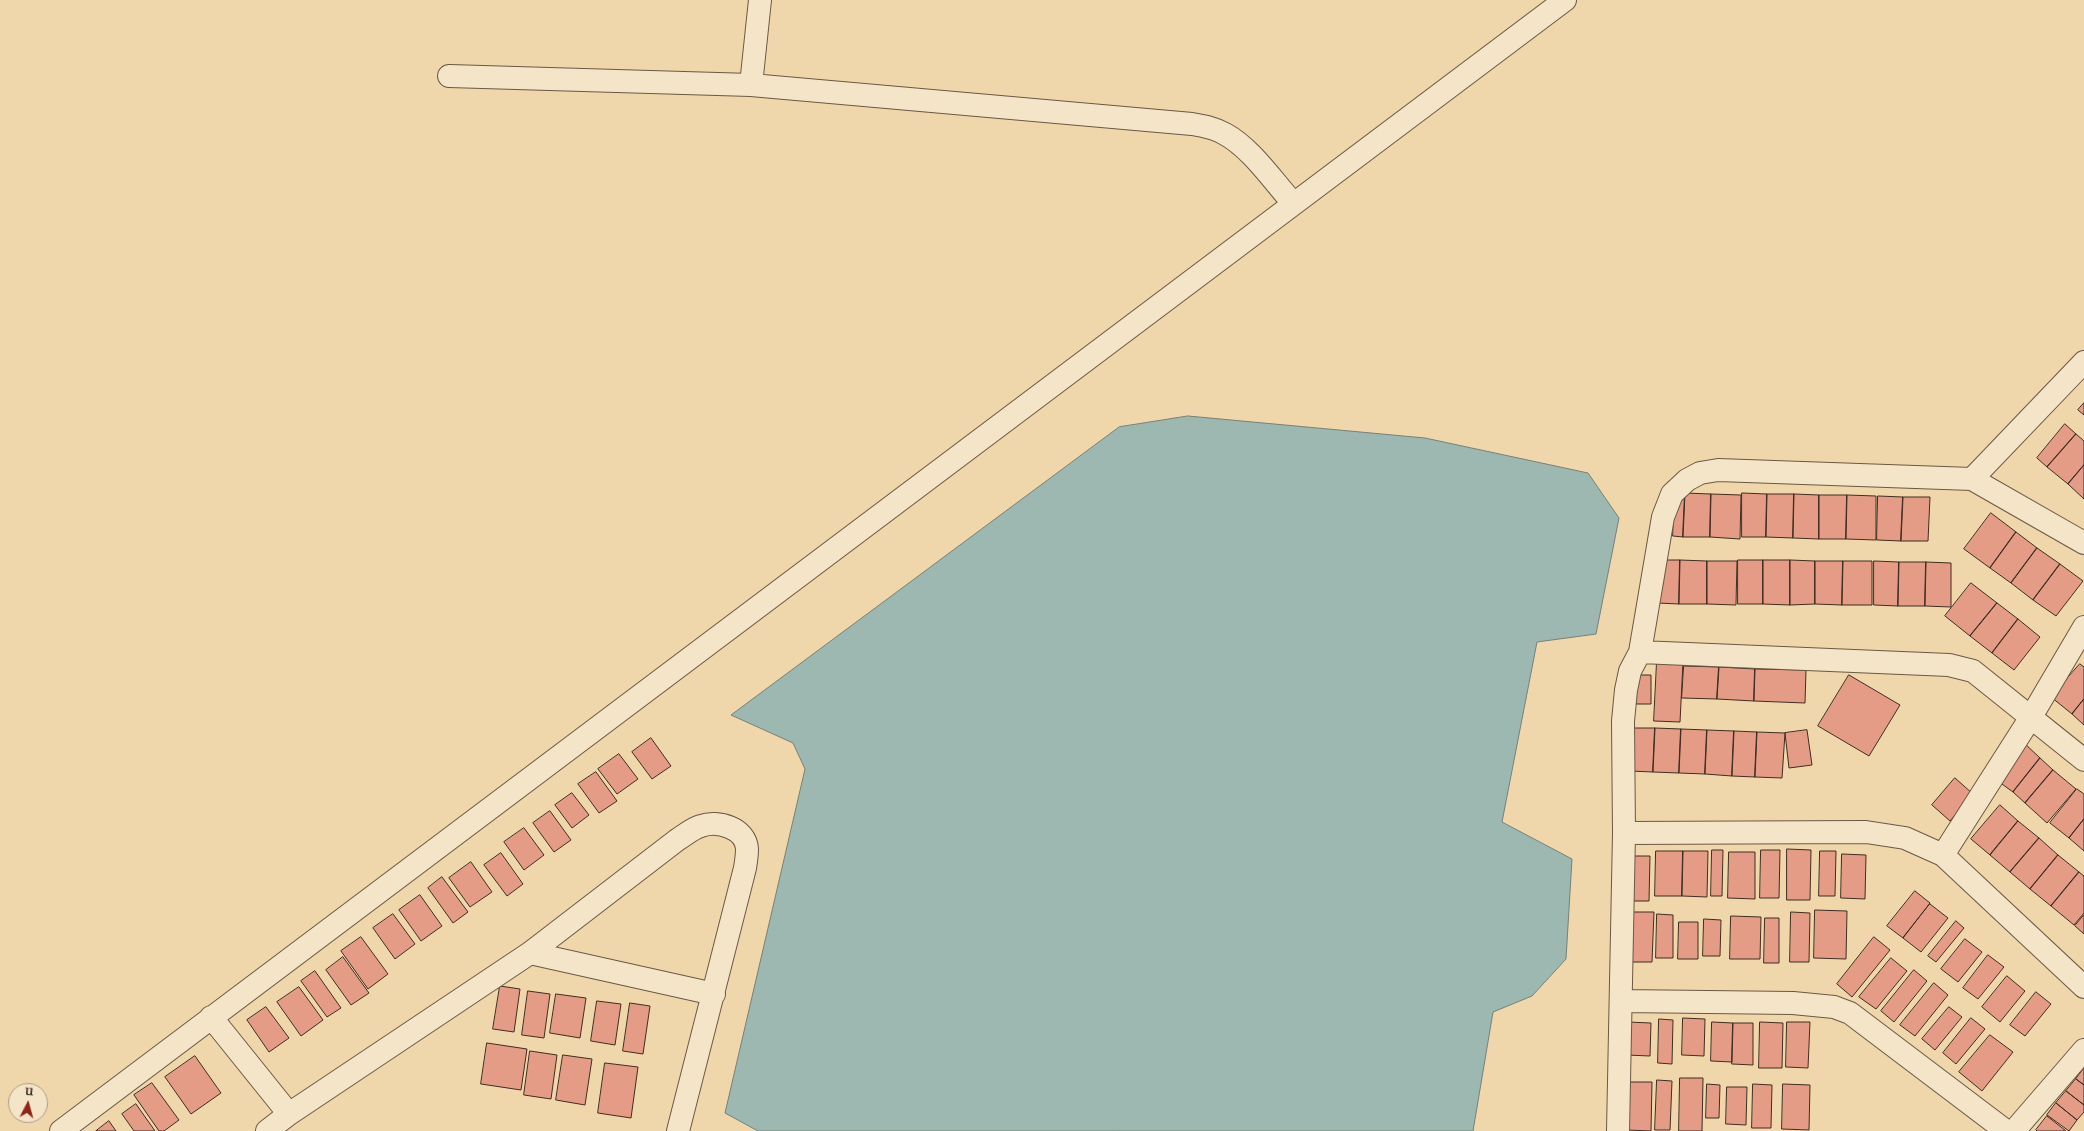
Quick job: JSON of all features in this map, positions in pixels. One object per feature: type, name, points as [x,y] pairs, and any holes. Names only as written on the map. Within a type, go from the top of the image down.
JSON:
[{"type":"street","points":[[751,85],[760,0]]},
{"type":"street","points":[[61,1131],[1565,0]]},
{"type":"street","points":[[449,76],[751,85],[1192,124],[1212,128],[1225,133],[1240,144],[1293,204]]},
{"type":"street","points":[[1972,479],[2084,362]]},
{"type":"street","points":[[1618,1131],[1624,833],[1623,720],[1626,690],[1630,671],[1640,652],[1663,517],[1672,494],[1687,480],[1700,473],[1718,470],[1972,479],[2084,543]]},
{"type":"street","points":[[1943,855],[2030,718],[2084,627]]},
{"type":"street","points":[[1640,652],[1949,665],[1973,671],[2084,760]]},
{"type":"street","points":[[267,1131],[289,1114],[530,953],[686,834],[700,826],[712,824],[727,825],[743,838],[747,848],[745,868],[678,1131]]},
{"type":"street","points":[[1624,833],[1866,832],[1905,838],[1943,855],[2084,987]]},
{"type":"street","points":[[530,953],[714,994]]},
{"type":"street","points":[[1621,1001],[1793,1003],[1834,1007],[1850,1014],[2006,1131]]},
{"type":"street","points":[[211,1017],[289,1114]]},
{"type":"street","points":[[2014,1131],[2084,1050]]},
{"type":"water","points":[[1188,416],[1425,438],[1588,473],[1619,518],[1596,634],[1537,642],[1502,822],[1572,859],[1566,959],[1532,996],[1493,1012],[1473,1131],[758,1131],[725,1113],[805,769],[793,743],[731,715],[1119,427]]},
{"type":"building","points":[[2084,403],[2084,415],[2078,410]]},
{"type":"building","points":[[2065,424],[2076,434],[2047,467],[2037,458]]},
{"type":"building","points":[[2076,434],[2084,441],[2084,465],[2068,484],[2047,467]]},
{"type":"building","points":[[2084,465],[2084,499],[2068,484]]},
{"type":"building","points":[[1675,492],[1685,493],[1683,537],[1673,536]]},
{"type":"building","points":[[1685,493],[1711,494],[1710,537],[1683,537]]},
{"type":"building","points":[[1742,493],[1767,494],[1766,537],[1742,537]]},
{"type":"building","points":[[1711,494],[1741,495],[1740,539],[1710,537]]},
{"type":"building","points":[[1767,494],[1794,494],[1793,538],[1766,537]]},
{"type":"building","points":[[1794,494],[1819,495],[1819,539],[1793,538]]},
{"type":"building","points":[[1819,495],[1847,495],[1846,539],[1819,539]]},
{"type":"building","points":[[1847,495],[1876,496],[1876,540],[1846,539]]},
{"type":"building","points":[[1878,496],[1903,497],[1901,541],[1877,540]]},
{"type":"building","points":[[1903,497],[1930,497],[1928,541],[1901,541]]},
{"type":"building","points":[[1991,513],[2016,532],[1990,568],[1964,549]]},
{"type":"building","points":[[2016,532],[2037,548],[2011,583],[1990,568]]},
{"type":"building","points":[[2037,548],[2060,564],[2033,600],[2011,583]]},
{"type":"building","points":[[1661,560],[1680,560],[1679,604],[1657,603]]},
{"type":"building","points":[[1680,560],[1707,561],[1707,604],[1679,604]]},
{"type":"building","points":[[1738,560],[1763,560],[1763,604],[1738,604]]},
{"type":"building","points":[[1763,560],[1790,560],[1790,605],[1763,604]]},
{"type":"building","points":[[1790,560],[1815,561],[1815,604],[1790,605]]},
{"type":"building","points":[[1707,561],[1737,561],[1736,605],[1707,604]]},
{"type":"building","points":[[1815,561],[1843,561],[1842,605],[1815,604]]},
{"type":"building","points":[[1843,561],[1872,561],[1872,605],[1842,605]]},
{"type":"building","points":[[1874,561],[1899,562],[1898,606],[1874,605]]},
{"type":"building","points":[[1899,562],[1926,562],[1925,606],[1898,606]]},
{"type":"building","points":[[1926,562],[1951,563],[1951,607],[1925,606]]},
{"type":"building","points":[[2060,564],[2083,581],[2056,616],[2033,600]]},
{"type":"building","points":[[1971,583],[1997,603],[1970,636],[1945,616]]},
{"type":"building","points":[[1997,603],[2018,619],[1992,653],[1970,636]]},
{"type":"building","points":[[2018,619],[2040,637],[2014,670],[1992,653]]},
{"type":"building","points":[[1657,661],[1683,662],[1680,722],[1654,721]]},
{"type":"building","points":[[2080,664],[2084,667],[2084,699],[2072,714],[2051,697]]},
{"type":"building","points":[[1684,666],[1719,667],[1717,699],[1682,698]]},
{"type":"building","points":[[1719,667],[1755,669],[1754,701],[1717,699]]},
{"type":"building","points":[[1755,669],[1806,670],[1805,703],[1754,701]]},
{"type":"building","points":[[1636,675],[1651,675],[1651,704],[1636,704]]},
{"type":"building","points":[[1849,675],[1900,705],[1869,756],[1818,726]]},
{"type":"building","points":[[2084,699],[2084,725],[2072,714]]},
{"type":"building","points":[[1630,728],[1655,728],[1653,772],[1629,771]]},
{"type":"building","points":[[1655,728],[1681,729],[1679,773],[1653,772]]},
{"type":"building","points":[[1681,729],[1707,730],[1705,774],[1679,773]]},
{"type":"building","points":[[1707,730],[1734,731],[1732,776],[1705,774]]},
{"type":"building","points":[[1807,730],[1812,765],[1789,768],[1785,733]]},
{"type":"building","points":[[1734,731],[1757,732],[1755,777],[1732,776]]},
{"type":"building","points":[[1757,732],[1785,733],[1782,778],[1755,777]]},
{"type":"building","points":[[651,738],[671,766],[652,779],[632,752]]},
{"type":"building","points":[[2022,741],[2040,758],[2013,792],[1995,779]]},
{"type":"building","points":[[619,754],[638,779],[617,794],[598,769]]},
{"type":"building","points":[[2040,758],[2053,770],[2025,803],[2013,792]]},
{"type":"building","points":[[2053,770],[2076,789],[2047,823],[2025,803]]},
{"type":"building","points":[[596,772],[617,801],[599,813],[578,784]]},
{"type":"building","points":[[1955,778],[1973,794],[1950,821],[1932,805]]},
{"type":"building","points":[[2077,789],[2084,794],[2084,819],[2069,838],[2050,823]]},
{"type":"building","points":[[572,793],[589,815],[572,828],[555,805]]},
{"type":"building","points":[[2000,805],[2018,821],[1990,855],[1971,839]]},
{"type":"building","points":[[550,811],[571,840],[554,852],[533,823]]},
{"type":"building","points":[[2084,819],[2084,851],[2069,838]]},
{"type":"building","points":[[2018,821],[2039,838],[2010,872],[1990,855]]},
{"type":"building","points":[[524,828],[544,855],[524,870],[504,842]]},
{"type":"building","points":[[2039,838],[2058,855],[2030,889],[2010,872]]},
{"type":"building","points":[[1787,849],[1811,850],[1810,900],[1787,900]]},
{"type":"building","points":[[1712,850],[1723,850],[1722,896],[1711,896]]},
{"type":"building","points":[[1761,850],[1780,850],[1779,898],[1760,898]]},
{"type":"building","points":[[1656,851],[1683,851],[1682,896],[1655,896]]},
{"type":"building","points":[[1683,851],[1708,851],[1707,897],[1682,896]]},
{"type":"building","points":[[1820,851],[1836,851],[1835,896],[1819,896]]},
{"type":"building","points":[[1729,852],[1755,852],[1755,899],[1728,898]]},
{"type":"building","points":[[501,853],[523,884],[507,896],[484,865]]},
{"type":"building","points":[[1842,854],[1866,855],[1865,899],[1841,898]]},
{"type":"building","points":[[2058,855],[2079,872],[2051,906],[2030,889]]},
{"type":"building","points":[[1633,856],[1650,856],[1649,901],[1632,901]]},
{"type":"building","points":[[471,862],[492,892],[470,907],[449,878]]},
{"type":"building","points":[[2079,872],[2084,876],[2084,913],[2074,925],[2051,906]]},
{"type":"building","points":[[442,877],[468,912],[453,923],[428,888]]},
{"type":"building","points":[[1915,891],[1930,903],[1903,938],[1887,926]]},
{"type":"building","points":[[420,895],[442,926],[421,941],[399,910]]},
{"type":"building","points":[[1930,904],[1948,918],[1921,952],[1903,938]]},
{"type":"building","points":[[1815,910],[1847,911],[1846,959],[1814,958]]},
{"type":"building","points":[[1627,912],[1654,912],[1652,962],[1626,962]]},
{"type":"building","points":[[1791,912],[1810,913],[1809,962],[1790,962]]},
{"type":"building","points":[[393,914],[415,944],[395,959],[373,928]]},
{"type":"building","points":[[1657,914],[1673,915],[1673,958],[1656,958]]},
{"type":"building","points":[[2084,915],[2084,934],[2075,926]]},
{"type":"building","points":[[1731,916],[1761,917],[1760,959],[1730,959]]},
{"type":"building","points":[[1765,918],[1779,918],[1779,963],[1764,963]]},
{"type":"building","points":[[1704,919],[1721,920],[1720,956],[1703,956]]},
{"type":"building","points":[[1956,921],[1964,928],[1936,962],[1928,956]]},
{"type":"building","points":[[1679,922],[1698,922],[1698,959],[1678,959]]},
{"type":"building","points":[[361,937],[388,974],[368,989],[341,951]]},
{"type":"building","points":[[1874,937],[1890,950],[1852,997],[1837,984]]},
{"type":"building","points":[[1965,939],[1982,952],[1958,982],[1941,969]]},
{"type":"building","points":[[1988,955],[2004,967],[1978,999],[1963,988]]},
{"type":"building","points":[[343,957],[369,993],[351,1005],[326,970]]},
{"type":"building","points":[[1891,958],[1907,971],[1876,1009],[1859,997]]},
{"type":"building","points":[[1914,970],[1927,981],[1894,1022],[1881,1011]]},
{"type":"building","points":[[315,971],[341,1008],[327,1017],[301,981]]},
{"type":"building","points":[[2007,976],[2025,991],[2000,1022],[1982,1007]]},
{"type":"building","points":[[1934,983],[1948,995],[1915,1036],[1900,1025]]},
{"type":"building","points":[[500,986],[520,989],[514,1032],[493,1029]]},
{"type":"building","points":[[299,987],[323,1020],[301,1036],[277,1002]]},
{"type":"building","points":[[528,991],[550,994],[544,1038],[522,1035]]},
{"type":"building","points":[[2036,992],[2051,1004],[2025,1036],[2010,1025]]},
{"type":"building","points":[[556,994],[586,998],[580,1038],[550,1033]]},
{"type":"building","points":[[597,1001],[621,1004],[615,1045],[591,1041]]},
{"type":"building","points":[[630,1003],[650,1006],[643,1054],[623,1051]]},
{"type":"building","points":[[266,1007],[289,1038],[269,1052],[247,1020]]},
{"type":"building","points":[[1949,1007],[1962,1017],[1935,1050],[1922,1039]]},
{"type":"building","points":[[1683,1018],[1705,1019],[1704,1056],[1682,1055]]},
{"type":"building","points":[[1971,1018],[1985,1029],[1956,1064],[1943,1053]]},
{"type":"building","points":[[1659,1019],[1673,1020],[1672,1064],[1658,1063]]},
{"type":"building","points":[[1627,1022],[1651,1023],[1650,1056],[1626,1055]]},
{"type":"building","points":[[1712,1022],[1733,1023],[1732,1062],[1711,1061]]},
{"type":"building","points":[[1760,1022],[1783,1023],[1782,1068],[1759,1068]]},
{"type":"building","points":[[1787,1022],[1810,1022],[1808,1068],[1786,1067]]},
{"type":"building","points":[[1733,1023],[1753,1023],[1753,1065],[1732,1064]]},
{"type":"building","points":[[1990,1035],[2013,1052],[1982,1091],[1959,1072]]},
{"type":"building","points":[[487,1043],[527,1049],[521,1090],[481,1084]]},
{"type":"building","points":[[530,1051],[557,1055],[551,1099],[524,1095]]},
{"type":"building","points":[[563,1055],[592,1059],[585,1105],[556,1100]]},
{"type":"building","points":[[195,1056],[221,1093],[191,1114],[165,1077]]},
{"type":"building","points":[[605,1063],[638,1067],[631,1118],[598,1113]]},
{"type":"building","points":[[2084,1068],[2084,1085],[2076,1079]]},
{"type":"building","points":[[1680,1078],[1703,1078],[1702,1131],[1679,1131]]},
{"type":"building","points":[[2076,1079],[2084,1085],[2084,1105],[2066,1091]]},
{"type":"building","points":[[1657,1080],[1672,1081],[1670,1130],[1655,1130]]},
{"type":"building","points":[[1628,1082],[1652,1082],[1651,1131],[1627,1130]]},
{"type":"building","points":[[152,1083],[179,1120],[164,1131],[159,1131],[134,1095]]},
{"type":"building","points":[[1707,1084],[1720,1085],[1719,1118],[1706,1118]]},
{"type":"building","points":[[1753,1084],[1772,1085],[1771,1128],[1752,1128]]},
{"type":"building","points":[[1783,1084],[1810,1085],[1809,1130],[1782,1129]]},
{"type":"building","points":[[1727,1087],[1747,1087],[1746,1125],[1726,1124]]},
{"type":"building","points":[[2066,1091],[2084,1105],[2084,1112],[2077,1120],[2056,1103]]},
{"type":"building","points":[[2056,1103],[2077,1120],[2069,1131],[2047,1115]]},
{"type":"building","points":[[136,1104],[155,1131],[134,1131],[122,1114]]},
{"type":"building","points":[[2047,1116],[2066,1131],[2037,1131],[2036,1130]]},
{"type":"building","points":[[109,1121],[116,1131],[96,1131]]}]
